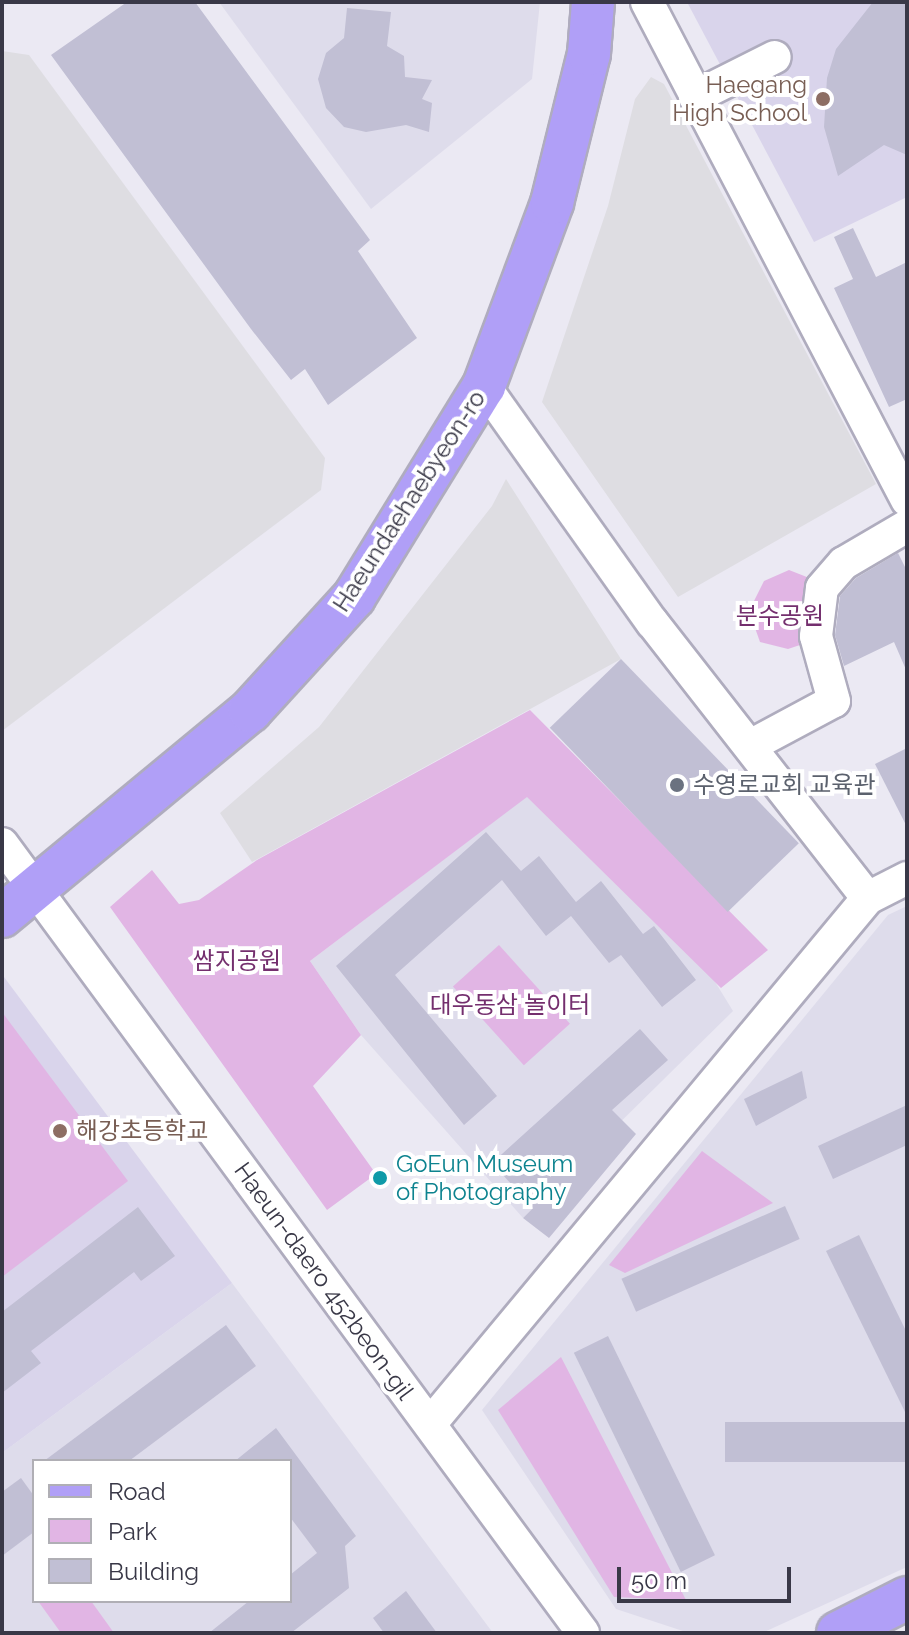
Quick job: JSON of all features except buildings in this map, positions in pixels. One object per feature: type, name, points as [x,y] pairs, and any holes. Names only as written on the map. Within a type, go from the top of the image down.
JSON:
[{"type":"main road","name":"Haeundaehaebyeon-ro","points":[[2,916],[250,711],[354,597],[484,386],[552,203],[589,54],[593,2]]},
{"type":"main road","points":[[838,1633],[907,1598]]},
{"type":"street","points":[[647,2],[907,500]]},
{"type":"street","points":[[695,97],[775,57]]},
{"type":"street","points":[[484,386],[652,622],[868,898]]},
{"type":"street","points":[[750,746],[834,701],[816,636],[822,588],[844,563],[907,526]]},
{"type":"street","name":"Haeun-daero 452beon-gil","points":[[2,844],[583,1633]]},
{"type":"street","points":[[430,1424],[868,898],[907,878]]},
{"type":"shaded area","points":[[219,2],[540,2],[532,79],[371,209]]},
{"type":"shaded area","name":"Haegang High School","points":[[687,2],[907,2],[907,197],[814,242]]},
{"type":"shaded area","points":[[2,51],[29,55],[325,458],[321,490],[2,731]]},
{"type":"shaded area","points":[[651,77],[664,84],[876,484],[678,597],[542,402],[608,206],[635,99]]},
{"type":"shaded area","points":[[506,479],[621,659],[252,862],[220,813],[319,727],[492,506]]},
{"type":"shaded area","points":[[527,796],[709,972],[733,1011],[523,1218],[361,1035],[310,961]]},
{"type":"shaded area","points":[[907,906],[907,1567],[762,1633],[689,1633],[616,1609],[482,1410],[888,915]]},
{"type":"shaded area","name":"해강초등학교","points":[[4,977],[232,1283],[2,1453],[2,979]]},
{"type":"shaded area","points":[[232,1283],[493,1633],[2,1633],[2,1453]]},
{"type":"green space","name":"분수공원","points":[[789,570],[817,581],[809,642],[788,649],[760,642],[749,611],[764,581]]},
{"type":"green space","name":"쌈지공원","points":[[530,710],[768,950],[721,988],[527,797],[310,961],[361,1035],[313,1086],[376,1174],[327,1210],[110,907],[152,870],[179,904],[199,900],[257,860]]},
{"type":"green space","name":"대우동삼 놀이터","points":[[499,945],[570,1024],[524,1065],[453,986]]},
{"type":"green space","points":[[2,1012],[128,1181],[2,1277]]},
{"type":"green space","points":[[702,1151],[773,1203],[625,1273],[609,1265]]},
{"type":"green space","points":[[561,1357],[686,1600],[614,1597],[498,1410]]},
{"type":"green space","points":[[39,1603],[92,1603],[114,1633],[61,1633]]},
{"type":"place","name":"Haegang High School","points":[[823,99]]},
{"type":"place","name":"수영로교회 교육관","points":[[677,785]]},
{"type":"place","name":"해강초등학교","points":[[60,1131]]},
{"type":"place","name":"GoEun Museum of Photography","points":[[380,1178]]}]
